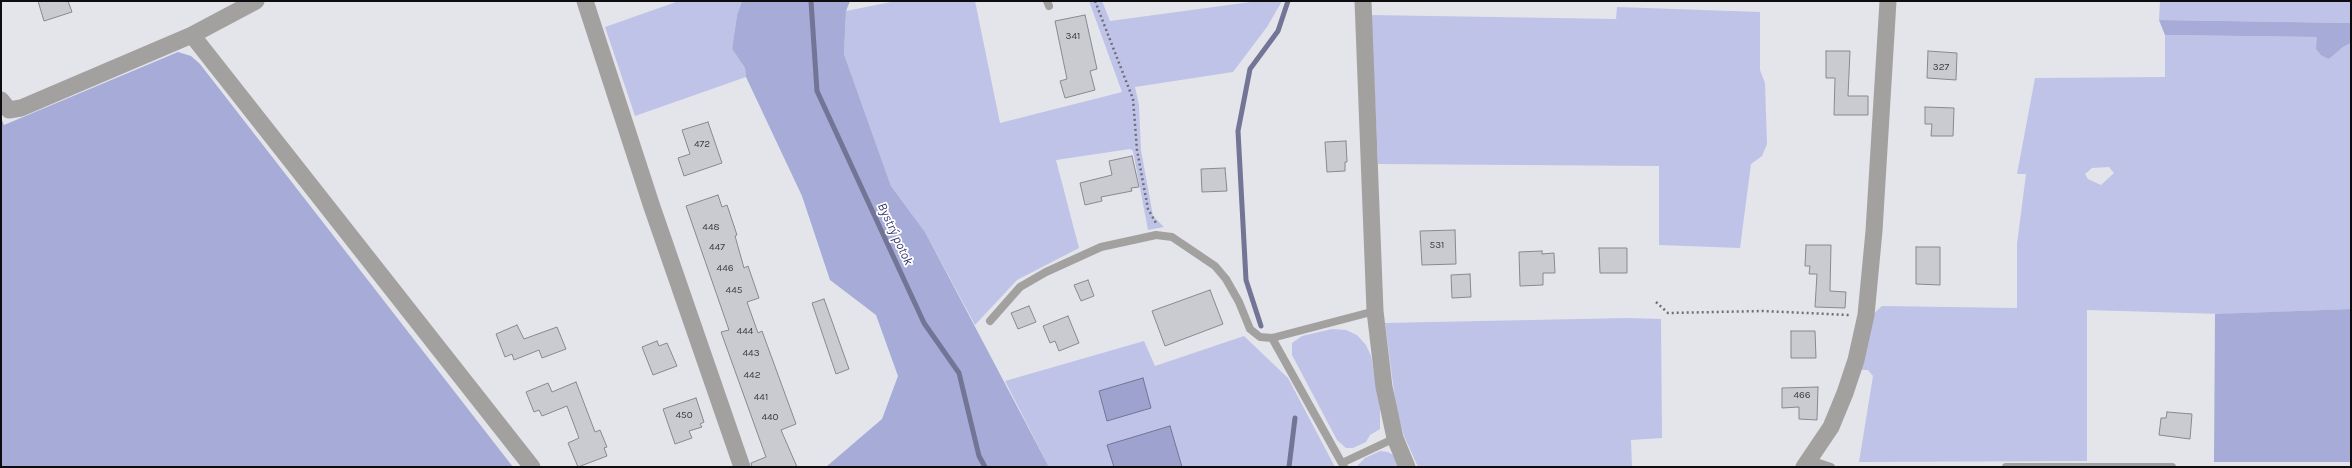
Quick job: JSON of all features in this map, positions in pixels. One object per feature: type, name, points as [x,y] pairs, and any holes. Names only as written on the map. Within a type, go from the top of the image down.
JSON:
[{"type":"street","points":[[1,100],[9,110],[22,108],[192,35],[256,1]]},
{"type":"street","points":[[585,1],[652,207],[742,467]]},
{"type":"street","points":[[1363,1],[1375,310],[1384,387],[1395,438],[1408,467]]},
{"type":"street","points":[[1807,464],[1831,427],[1845,393],[1856,360],[1866,315],[1874,231],[1888,1]]},
{"type":"street","points":[[192,35],[532,467]]},
{"type":"lane","points":[[990,321],[1020,287],[1046,272],[1101,247],[1143,236],[1165,235],[1190,247],[1215,266],[1226,279],[1239,302],[1250,330],[1260,336],[1272,338],[1375,310]]},
{"type":"lane","points":[[1272,338],[1343,465],[1395,438]]},
{"type":"lane","points":[[1807,464],[1831,467]]},
{"type":"lane","points":[[2006,467],[2172,467]]},
{"type":"path","points":[[1095,1],[1133,99],[1138,150],[1148,209],[1165,235]]},
{"type":"path","points":[[1656,302],[1668,313],[1763,311],[1866,315]]},
{"type":"shaded area","points":[[679,1],[742,1],[737,15],[732,49],[745,68],[746,77],[635,116],[605,27]]},
{"type":"shaded area","points":[[742,1],[850,1],[846,11],[844,54],[891,186],[925,232],[1049,467],[826,467],[882,419],[898,376],[876,315],[830,280],[802,196],[746,77],[745,68],[732,49],[737,15]]},
{"type":"shaded area","points":[[896,1],[975,1],[1000,123],[1122,92],[1089,1],[1102,1],[1110,21],[1258,1],[1282,1],[1267,27],[1233,72],[1135,87],[1139,105],[1141,150],[1153,216],[1164,227],[1148,230],[1133,151],[1130,149],[1056,160],[1079,248],[1017,280],[975,325],[925,232],[891,186],[844,54],[846,11]]},
{"type":"shaded area","points":[[2160,1],[2351,1],[2351,23],[2159,20]]},
{"type":"shaded area","points":[[1617,7],[1760,12],[1760,70],[1765,83],[1767,144],[1762,156],[1751,164],[1740,248],[1659,245],[1659,166],[1378,164],[1371,15],[1616,19]]},
{"type":"shaded area","points":[[2159,20],[2351,23],[2351,43],[2343,47],[2329,59],[2321,55],[2316,49],[2317,37],[2165,35]]},
{"type":"shaded area","points":[[2165,35],[2317,37],[2329,59],[2343,47],[2351,43],[2351,309],[2221,314],[2087,310],[2087,461],[1859,462],[1873,376],[1868,370],[1860,370],[1873,314],[1882,306],[2017,308],[2017,244],[2026,174],[2017,174],[2035,78],[2165,77]],"holes":[[[2109,167],[2114,173],[2101,185],[2088,179],[2085,174],[2092,168]]]},
{"type":"shaded area","points":[[178,52],[191,56],[200,64],[513,467],[1,467],[1,118],[4,125]]},
{"type":"shaded area","points":[[2351,309],[2351,462],[2214,462],[2215,314]]},
{"type":"shaded area","points":[[1627,318],[1661,319],[1662,438],[1631,440],[1632,467],[1418,467],[1404,436],[1396,407],[1385,323]]},
{"type":"shaded area","points":[[1332,329],[1346,330],[1357,335],[1366,345],[1371,356],[1380,408],[1380,429],[1370,435],[1366,442],[1353,448],[1346,448],[1337,440],[1292,355],[1292,343],[1302,336]]},
{"type":"shaded area","points":[[1244,336],[1288,378],[1335,467],[1049,467],[1005,381],[1144,341],[1155,366]]},
{"type":"shaded area","points":[[1143,378],[1151,408],[1107,421],[1099,391]]},
{"type":"shaded area","points":[[1170,426],[1182,467],[1114,467],[1107,445]]},
{"type":"shaded area","points":[[1380,451],[1388,452],[1393,455],[1400,467],[1356,467],[1365,458]]},
{"type":"building","points":[[38,1],[68,1],[72,12],[44,21]]},
{"type":"building","points":[[1085,15],[1097,69],[1090,71],[1095,90],[1065,98],[1060,81],[1067,79],[1055,21]]},
{"type":"building","points":[[1826,51],[1850,51],[1848,96],[1868,96],[1868,115],[1834,115],[1835,78],[1826,78]]},
{"type":"building","points":[[1928,51],[1957,53],[1956,80],[1927,78]]},
{"type":"building","points":[[1925,107],[1954,108],[1953,136],[1931,136],[1932,124],[1925,124]]},
{"type":"building","points":[[708,122],[722,163],[684,176],[678,158],[690,154],[682,130]]},
{"type":"building","points":[[1346,141],[1347,162],[1345,162],[1345,171],[1327,172],[1325,142]]},
{"type":"building","points":[[1132,156],[1139,187],[1131,188],[1132,191],[1101,197],[1102,201],[1085,205],[1080,183],[1112,175],[1109,161]]},
{"type":"building","points":[[1225,168],[1227,191],[1202,192],[1201,169]]},
{"type":"building","points":[[718,195],[722,207],[727,205],[737,235],[735,236],[744,268],[748,266],[759,298],[747,302],[758,333],[762,331],[796,424],[781,430],[797,467],[752,467],[751,463],[766,457],[721,332],[729,330],[686,206]]},
{"type":"building","points":[[1455,230],[1456,264],[1422,265],[1420,231]]},
{"type":"building","points":[[1806,245],[1831,245],[1830,291],[1846,292],[1845,308],[1815,307],[1817,274],[1809,274],[1810,266],[1805,266]]},
{"type":"building","points":[[1916,247],[1940,247],[1940,285],[1916,284]]},
{"type":"building","points":[[1599,248],[1627,248],[1627,273],[1600,273]]},
{"type":"building","points":[[1542,251],[1542,254],[1554,253],[1555,273],[1543,273],[1543,285],[1520,286],[1519,252]]},
{"type":"building","points":[[1470,274],[1471,297],[1452,298],[1451,275]]},
{"type":"building","points":[[1088,280],[1094,296],[1081,301],[1074,285]]},
{"type":"building","points":[[1210,290],[1223,324],[1165,346],[1152,311]]},
{"type":"building","points":[[824,299],[849,369],[836,374],[812,303]]},
{"type":"building","points":[[1029,306],[1036,322],[1018,329],[1011,313]]},
{"type":"building","points":[[1068,316],[1079,343],[1059,351],[1055,341],[1050,343],[1043,326]]},
{"type":"building","points":[[517,325],[524,339],[557,327],[566,349],[542,358],[539,350],[514,360],[512,354],[505,357],[496,334]]},
{"type":"building","points":[[1791,331],[1815,331],[1816,358],[1791,358]]},
{"type":"building","points":[[657,341],[659,346],[667,343],[677,366],[653,375],[642,347]]},
{"type":"building","points":[[576,382],[595,432],[600,430],[607,447],[604,448],[607,456],[578,467],[568,443],[579,438],[567,406],[542,416],[539,410],[534,412],[526,392],[548,383],[552,392]]},
{"type":"building","points":[[1818,387],[1817,420],[1799,419],[1799,407],[1782,408],[1782,388]]},
{"type":"building","points":[[696,398],[704,422],[700,424],[702,427],[689,431],[692,438],[675,444],[663,409]]},
{"type":"building","points":[[2167,412],[2192,414],[2190,439],[2159,435],[2161,418],[2166,418]]},
{"type":"waterway","name":"Bystrý potok","points":[[811,1],[817,91],[924,323],[959,373],[979,456],[985,467]]},
{"type":"waterway","points":[[1261,326],[1246,280],[1238,131],[1250,69],[1278,31],[1288,1]]},
{"type":"waterway","points":[[1289,467],[1295,418]]}]
